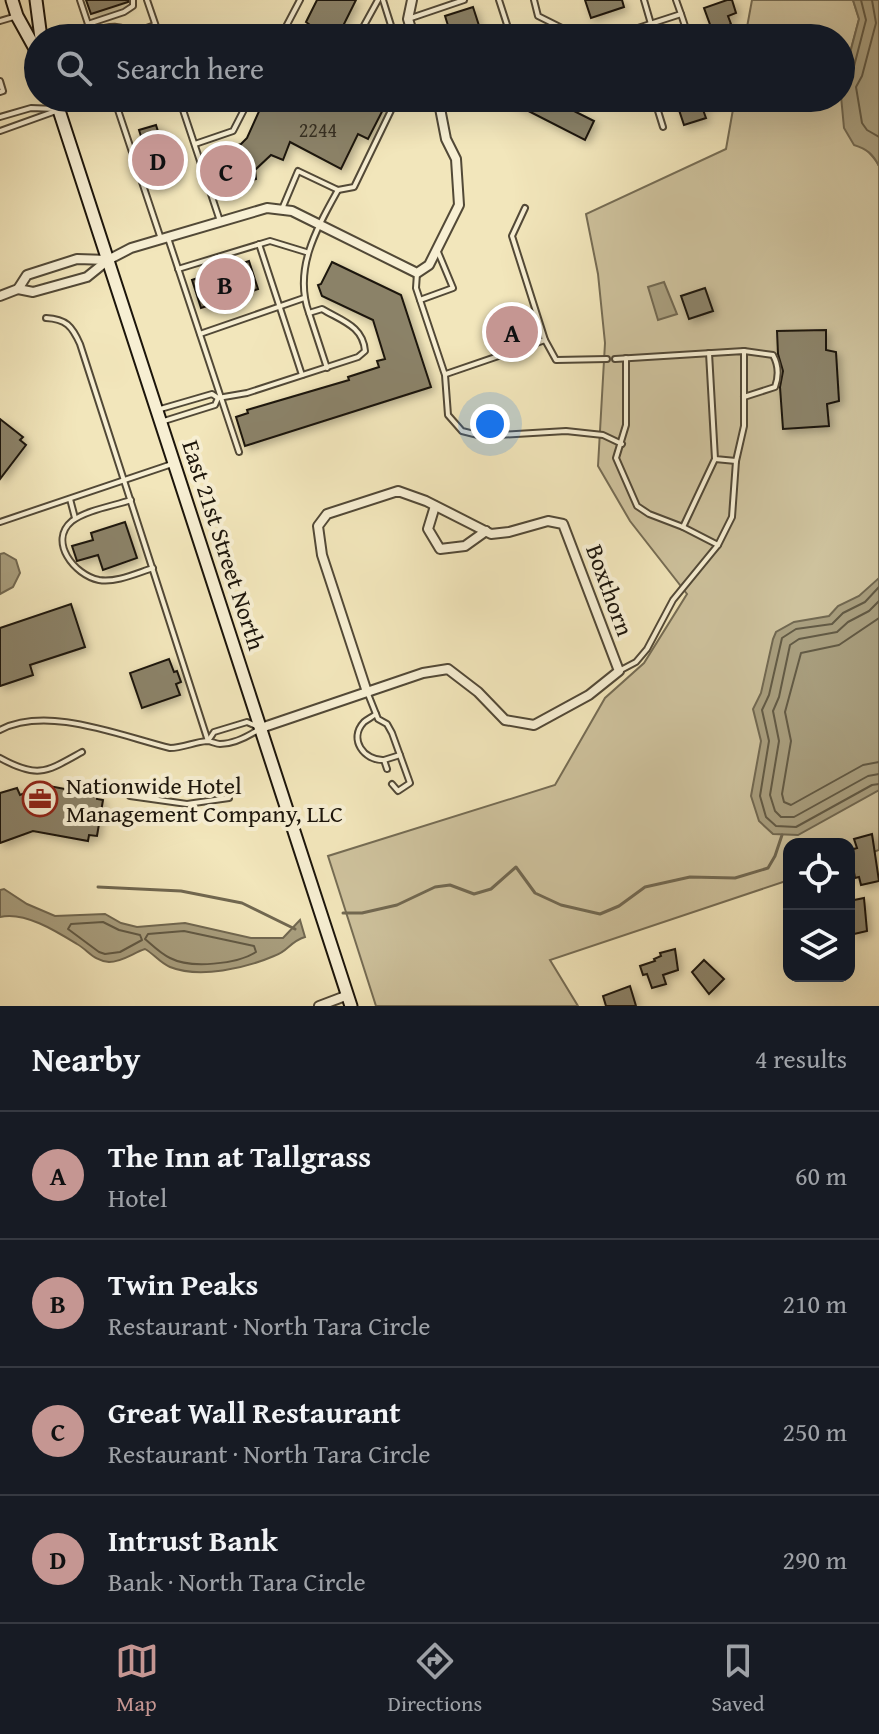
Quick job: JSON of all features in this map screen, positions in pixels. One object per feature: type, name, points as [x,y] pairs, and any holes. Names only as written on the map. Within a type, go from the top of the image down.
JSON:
[{"type":"main road","points":[[12,0],[24,29]]},
{"type":"main road","points":[[36,0],[39,24]]},
{"type":"main road","name":"East 21st Street North","points":[[60,112],[350,1000]]},
{"type":"street","points":[[410,24],[408,19],[414,0]]},
{"type":"street","points":[[0,296],[18,289],[33,292],[87,277],[108,260],[131,248],[267,208],[292,211],[417,273],[429,265],[459,205],[456,159],[446,139],[441,112]]},
{"type":"street","points":[[18,289],[27,275],[77,259],[108,260]]},
{"type":"street","points":[[367,692],[322,555],[319,529],[327,514],[398,491],[435,506],[486,531],[465,546],[440,549],[428,529],[435,506]]},
{"type":"street","name":"Boxthorn","points":[[486,531],[491,534],[509,532],[548,521],[563,524],[619,671]]},
{"type":"street","points":[[261,728],[423,673],[448,669],[478,692],[505,720],[534,725],[589,695],[619,671]]},
{"type":"street","points":[[319,1006],[350,1000]]},
{"type":"lane","points":[[80,0],[88,24],[124,12],[133,6],[133,0]]},
{"type":"lane","points":[[147,0],[155,24]]},
{"type":"lane","points":[[287,24],[300,0]]},
{"type":"lane","points":[[365,24],[380,0]]},
{"type":"lane","points":[[380,0],[389,24]]},
{"type":"lane","points":[[408,19],[464,0]]},
{"type":"lane","points":[[499,0],[507,24]]},
{"type":"lane","points":[[534,0],[538,16],[554,24]]},
{"type":"lane","points":[[644,0],[651,24],[681,14]]},
{"type":"lane","points":[[676,0],[684,24]]},
{"type":"lane","points":[[0,21],[17,16]]},
{"type":"lane","points":[[0,81],[3,91],[0,92]]},
{"type":"lane","points":[[0,117],[24,110]]},
{"type":"lane","points":[[0,131],[39,112]]},
{"type":"lane","points":[[119,112],[178,269],[239,452]]},
{"type":"lane","points":[[184,112],[220,221]]},
{"type":"lane","points":[[195,144],[233,131],[243,112]]},
{"type":"lane","points":[[282,209],[298,171],[338,190],[354,187],[390,112]]},
{"type":"lane","points":[[658,112],[663,127]]},
{"type":"lane","points":[[327,368],[304,298],[307,253],[338,190]]},
{"type":"lane","points":[[525,208],[512,236],[545,340],[556,360],[607,359]]},
{"type":"lane","points":[[178,269],[270,241],[307,253]]},
{"type":"lane","points":[[259,244],[303,375]]},
{"type":"lane","points":[[420,300],[453,288],[437,250]]},
{"type":"lane","points":[[417,273],[416,288],[445,375],[448,415],[462,431],[482,436],[566,431],[603,435],[622,444]]},
{"type":"lane","points":[[200,334],[304,298]]},
{"type":"lane","points":[[157,410],[212,394],[220,398],[247,393],[358,357],[365,351],[360,331],[322,309],[309,313]]},
{"type":"lane","points":[[46,318],[62,319],[73,328],[208,741]]},
{"type":"lane","points":[[445,375],[545,340]]},
{"type":"lane","points":[[619,671],[636,662],[647,649],[673,600],[718,545],[732,517],[736,461],[744,426],[744,351]]},
{"type":"lane","points":[[615,359],[744,351],[773,355],[778,379],[775,387],[744,397]]},
{"type":"lane","points":[[683,527],[715,459],[709,353]]},
{"type":"lane","points":[[626,358],[626,425],[616,458],[637,506],[718,545]]},
{"type":"lane","points":[[161,422],[215,405],[220,398]]},
{"type":"lane","points":[[715,459],[736,461]]},
{"type":"lane","points":[[0,522],[175,464]]},
{"type":"lane","points":[[70,499],[75,518]]},
{"type":"lane","points":[[131,500],[75,518],[64,528],[62,539],[65,553],[72,565],[84,574],[108,580],[153,568]]},
{"type":"lane","points":[[367,692],[378,719],[387,724],[410,783],[398,791],[392,784]]},
{"type":"lane","points":[[376,714],[362,724],[357,736],[360,748],[374,761],[400,755]]},
{"type":"lane","points":[[0,730],[25,721],[43,719],[170,748],[185,748],[208,741],[220,744],[236,741],[249,737],[261,728],[247,722],[214,732],[208,741]]},
{"type":"lane","points":[[0,758],[30,772],[48,769],[82,752]]},
{"type":"lane","points":[[384,760],[387,769]]},
{"type":"lane","points":[[130,796],[187,804],[229,798]]},
{"type":"shaded area","points":[[752,0],[853,0],[859,19],[855,34],[855,24],[748,24]]},
{"type":"shaded area","points":[[733,112],[846,112],[856,134],[879,166],[879,850],[855,858],[855,838],[783,838],[783,882],[550,960],[578,1006],[376,1006],[328,856],[555,785],[605,698],[644,663],[687,594],[630,521],[598,466],[605,343],[598,274],[586,214],[726,149]]},
{"type":"water","points":[[853,0],[879,0],[879,166],[869,152],[854,145],[844,128],[842,112],[855,112],[855,34],[859,19]]},
{"type":"water","points":[[664,282],[677,314],[658,320],[648,287]]},
{"type":"water","points":[[0,554],[16,560],[20,573],[13,587],[0,594]]},
{"type":"water","points":[[879,578],[879,790],[798,835],[773,834],[759,821],[751,796],[761,741],[753,709],[761,693],[773,639],[776,632],[794,622],[829,616],[838,606],[859,596]]},
{"type":"water","points":[[4,889],[27,904],[55,916],[105,914],[137,927],[185,923],[251,938],[283,938],[300,920],[305,937],[274,956],[209,972],[166,965],[145,949],[109,962],[95,958],[40,923],[19,917],[0,917],[0,890]]},
{"type":"building","points":[[86,0],[128,0],[128,2],[91,14]]},
{"type":"building","points":[[317,0],[356,0],[344,24],[306,22]]},
{"type":"building","points":[[585,0],[622,0],[624,7],[591,18]]},
{"type":"building","points":[[732,0],[736,13],[728,16],[731,24],[710,24],[704,8]]},
{"type":"building","points":[[473,7],[478,24],[448,24],[445,16]]},
{"type":"building","points":[[259,112],[382,112],[368,139],[358,134],[341,169],[290,142],[283,160],[271,155],[255,170],[256,179],[222,189],[210,154],[241,144]]},
{"type":"building","points":[[530,112],[576,112],[594,121],[585,140]]},
{"type":"building","points":[[680,112],[704,112],[706,118],[684,125]]},
{"type":"building","points":[[156,125],[161,141],[165,139],[176,175],[153,182],[141,150],[145,149],[139,130]]},
{"type":"building","points":[[249,261],[258,289],[201,308],[192,280]]},
{"type":"building","points":[[332,262],[401,295],[431,387],[245,446],[236,417],[248,413],[247,410],[349,380],[348,377],[379,367],[377,361],[385,359],[373,320],[322,296],[318,285]]},
{"type":"building","points":[[705,288],[713,311],[689,319],[681,296]]},
{"type":"building","points":[[826,330],[826,350],[836,352],[839,401],[827,404],[829,426],[783,429],[780,387],[783,371],[778,354],[777,331]]},
{"type":"building","points":[[0,419],[23,437],[20,440],[26,445],[0,479]]},
{"type":"building","points":[[125,522],[137,558],[103,570],[98,555],[77,561],[72,546],[93,540],[91,533]]},
{"type":"building","points":[[71,604],[85,647],[30,665],[33,675],[0,686],[0,628]]},
{"type":"building","points":[[169,659],[181,682],[176,684],[180,695],[142,708],[130,673]]},
{"type":"building","points":[[49,786],[97,795],[97,799],[103,800],[97,836],[89,835],[88,841],[33,831],[0,843],[0,793],[17,788],[20,795],[35,789],[48,792]]},
{"type":"building","points":[[872,834],[879,881],[861,885],[859,877],[855,878],[855,839]]},
{"type":"building","points":[[864,898],[867,931],[855,934],[855,910],[855,900]]},
{"type":"building","points":[[675,949],[678,970],[663,975],[666,984],[652,988],[640,966],[655,961],[661,956],[660,953]]},
{"type":"building","points":[[704,960],[724,979],[709,994],[692,972]]},
{"type":"building","points":[[630,986],[636,1006],[606,1006],[603,996]]},
{"type":"waterway","points":[[343,913],[362,913],[397,905],[435,887],[450,885],[474,894],[491,889],[516,867],[535,893],[561,905],[600,914],[619,906],[645,887],[690,877],[735,878],[768,868],[782,835]]},
{"type":"waterway","points":[[98,887],[181,891],[242,903],[295,929]]},
{"type":"place","name":"Intrust Bank","points":[[158,160]]},
{"type":"place","name":"Great Wall Restaurant","points":[[226,171]]},
{"type":"place","name":"Twin Peaks","points":[[225,284]]},
{"type":"place","name":"The Inn at Tallgrass","points":[[512,332]]},
{"type":"place","name":"Nationwide Hotel Management Company, LLC","points":[[40,799]]}]
